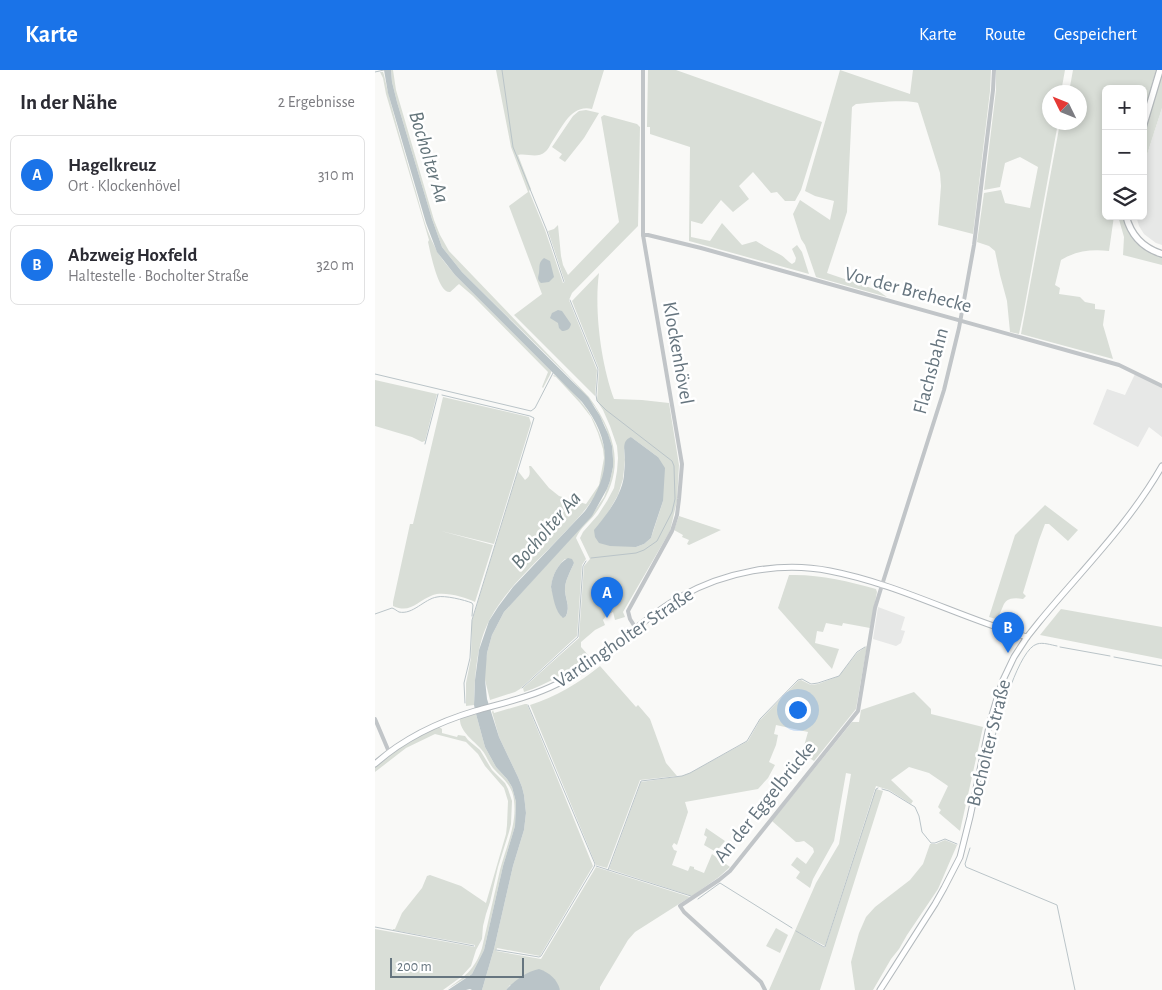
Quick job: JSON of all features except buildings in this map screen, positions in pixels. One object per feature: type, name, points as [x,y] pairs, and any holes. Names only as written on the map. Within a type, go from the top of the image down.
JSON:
[{"type":"main road","points":[[1147,113],[1159,70]]},
{"type":"main road","points":[[1127,220],[1130,229],[1138,240],[1150,249],[1162,254]]},
{"type":"street","name":"Klockenhövel","points":[[635,627],[629,619],[629,610],[671,531],[677,515],[681,464],[643,235],[643,70]]},
{"type":"street","name":"Flachsbahn","points":[[881,585],[944,390],[960,320],[974,245],[994,70]]},
{"type":"street","name":"Vor der Brehecke","points":[[643,235],[701,248],[1119,364],[1162,386]]},
{"type":"street","name":"Bocholter Straße","points":[[881,990],[945,888],[960,857],[993,711],[1018,650],[1054,603],[1122,525],[1144,496],[1162,466]]},
{"type":"street","name":"Vardingholter Straße","points":[[375,764],[389,752],[438,724],[538,693],[571,678],[658,610],[691,591],[719,579],[741,573],[773,568],[807,569],[828,571],[864,579],[1027,637]]},
{"type":"street","name":"An der Eggelbrücke","points":[[765,990],[761,982],[684,912],[680,906],[730,871],[858,711],[875,608],[881,585]]},
{"type":"street","points":[[375,719],[389,752]]},
{"type":"shaded area","points":[[384,70],[391,70],[397,102],[442,247],[462,272],[588,397],[600,416],[612,446],[613,467],[610,481],[592,516],[504,612],[492,635],[487,653],[485,680],[487,699],[499,737],[522,787],[526,813],[524,830],[482,990],[448,990],[472,974],[484,950],[503,866],[515,826],[516,802],[512,787],[496,767],[485,747],[476,714],[474,705],[475,680],[479,650],[489,621],[513,587],[585,511],[600,483],[605,456],[599,429],[582,402],[455,275],[437,252],[426,223],[388,93]]},
{"type":"shaded area","points":[[391,70],[393,70],[396,90],[434,220],[449,251],[589,397],[607,426],[615,455],[611,484],[605,499],[576,538],[586,559],[582,565],[577,636],[520,689],[490,700],[485,680],[485,665],[492,635],[504,612],[591,516],[604,497],[613,467],[612,446],[605,426],[595,407],[572,380],[462,272],[442,247],[392,82]],"holes":[[[565,559],[574,563],[565,587],[568,605],[567,612],[566,616],[562,617],[558,611],[551,587],[557,568],[562,562]]]},
{"type":"shaded area","points":[[496,70],[604,70],[592,109],[578,110],[568,118],[547,150],[542,154],[518,155],[531,189],[529,191],[563,283],[565,282],[548,231],[558,225],[561,256],[568,275],[619,222],[601,117],[604,115],[637,124],[640,127],[638,226],[572,293],[569,300],[597,370],[595,396],[514,315],[542,294],[509,206],[528,192],[511,147]]},
{"type":"shaded area","points":[[648,70],[676,70],[822,122],[801,190],[795,201],[785,201],[777,192],[771,193],[753,172],[739,186],[749,199],[733,212],[721,200],[702,224],[691,221],[691,237],[710,241],[722,223],[742,245],[756,241],[781,255],[792,264],[796,258],[792,249],[797,245],[802,252],[809,274],[689,241],[690,147],[650,134],[650,127],[647,127]]},
{"type":"shaded area","points":[[840,70],[910,94],[913,70],[991,70],[973,234],[938,225],[940,173],[918,103],[906,101],[879,102],[856,104],[852,107],[847,212],[827,273],[877,290],[887,297],[816,277],[793,214],[800,200],[830,220],[834,201],[805,191]]},
{"type":"shaded area","points":[[996,70],[1065,70],[1062,85],[1042,85],[1042,130],[1057,130],[1019,334],[1010,332],[1007,301],[995,251],[989,246],[977,242],[984,193],[1001,190],[1005,203],[1030,208],[1038,167],[1020,157],[1005,163],[1000,187],[984,190],[996,90]]},
{"type":"shaded area","points":[[1073,70],[1156,70],[1147,102],[1147,85],[1102,85],[1102,220],[1113,220],[1109,251],[1084,251],[1061,260],[1055,285],[1060,288],[1059,294],[1080,297],[1085,302],[1095,304],[1095,309],[1105,310],[1103,325],[1113,359],[1021,334],[1059,130],[1087,130],[1087,85],[1070,85]]},
{"type":"shaded area","points":[[380,72],[383,72],[384,75],[425,223],[437,251],[455,275],[551,371],[543,388],[548,372],[459,284],[450,292],[446,291],[438,279],[429,240]]},
{"type":"shaded area","points":[[1162,74],[1162,108],[1147,155],[1147,124]]},
{"type":"shaded area","points":[[1162,108],[1162,245],[1144,234],[1137,220],[1147,220],[1147,155]]},
{"type":"shaded area","points":[[586,110],[599,113],[584,138],[565,162],[559,158],[562,154],[552,147],[573,116],[579,111]]},
{"type":"shaded area","points":[[1119,220],[1124,220],[1128,231],[1141,247],[1162,256],[1162,265],[1123,255],[1124,237]]},
{"type":"shaded area","points":[[544,258],[550,261],[554,277],[549,282],[541,283],[538,278],[541,261]]},
{"type":"shaded area","points":[[599,273],[598,320],[602,354],[609,385],[614,399],[669,403],[679,465],[677,501],[670,531],[623,612],[625,617],[615,620],[613,612],[607,615],[603,620],[605,625],[595,630],[581,642],[581,647],[589,656],[550,681],[524,692],[523,688],[579,638],[584,566],[590,559],[580,538],[607,501],[614,488],[617,471],[617,446],[603,410],[597,401],[599,369],[572,301]],"holes":[[[631,437],[658,457],[663,487],[663,501],[651,538],[644,544],[636,547],[600,523],[618,495],[623,479],[624,450]]]},
{"type":"shaded area","points":[[558,310],[562,311],[571,324],[567,330],[562,331],[558,323],[550,318],[552,313]]},
{"type":"shaded area","points":[[1135,374],[1162,388],[1162,437],[1149,427],[1138,447],[1093,424],[1107,389],[1125,395]]},
{"type":"shaded area","points":[[554,375],[580,400],[595,423],[605,453],[604,474],[597,493],[585,510],[514,585],[497,607],[485,629],[479,650],[474,705],[466,706],[466,683],[471,658],[472,621],[518,471],[525,480],[530,472],[529,466],[531,466],[549,488],[559,496],[586,504],[599,485],[604,458],[598,433],[591,417]]},
{"type":"shaded area","points":[[375,380],[437,394],[425,441],[422,442],[412,437],[375,426]]},
{"type":"shaded area","points":[[443,397],[529,417],[531,423],[494,544],[441,531],[493,545],[475,602],[454,595],[437,594],[409,608],[399,608],[393,606],[393,602],[410,524],[413,524]]},
{"type":"shaded area","points":[[631,437],[658,457],[665,468],[663,501],[651,538],[644,544],[636,547],[610,546],[599,543],[595,537],[594,530],[620,491],[624,476],[625,444]]},
{"type":"shaded area","points":[[1045,505],[1078,530],[1068,541],[1049,524],[1045,524],[1023,593],[1026,596],[1023,599],[1010,599],[1004,604],[996,619],[989,617],[1015,535]]},
{"type":"shaded area","points":[[679,516],[721,530],[689,545],[687,544],[689,540],[674,530]]},
{"type":"shaded area","points":[[568,558],[572,559],[574,563],[566,584],[565,591],[568,609],[566,616],[563,618],[556,608],[551,587],[556,570]]},
{"type":"shaded area","points":[[789,575],[822,577],[876,589],[870,628],[843,623],[842,626],[826,623],[823,632],[817,631],[815,643],[839,649],[832,669],[778,608]]},
{"type":"shaded area","points":[[878,607],[905,617],[901,630],[905,631],[901,643],[896,646],[873,639]]},
{"type":"shaded area","points":[[1061,609],[1162,627],[1162,659],[1040,635]]},
{"type":"shaded area","points":[[867,646],[856,709],[814,761],[802,753],[808,732],[776,725],[774,734],[778,735],[769,762],[775,765],[768,778],[758,789],[685,802],[688,812],[677,845],[674,843],[672,846],[677,851],[672,865],[688,871],[690,866],[694,867],[694,869],[704,873],[712,854],[730,867],[719,877],[692,896],[609,869],[641,782],[682,776],[690,773],[748,741],[760,720],[798,681],[801,680],[811,685],[839,676],[857,653]]},
{"type":"shaded area","points":[[600,666],[636,707],[638,705],[650,719],[666,763],[677,776],[640,780],[607,868],[596,865],[530,705],[567,689]]},
{"type":"shaded area","points":[[914,692],[931,709],[931,714],[983,727],[960,831],[939,813],[941,810],[938,807],[948,786],[929,773],[909,767],[891,780],[913,801],[911,804],[889,790],[876,786],[825,946],[796,931],[825,948],[876,789],[883,791],[820,990],[769,990],[816,883],[839,844],[851,774],[846,773],[834,841],[810,888],[796,878],[800,872],[791,865],[797,857],[806,864],[814,852],[813,848],[804,841],[796,842],[772,821],[852,722],[859,722],[861,710]]},
{"type":"shaded area","points":[[527,704],[593,866],[540,956],[497,948],[496,951],[541,959],[596,867],[690,897],[635,932],[628,940],[600,990],[560,990],[510,985],[506,990],[482,990],[524,830],[526,813],[522,787],[499,737],[492,712],[493,710],[494,713]]},
{"type":"shaded area","points":[[476,714],[485,747],[496,767],[512,787],[516,802],[515,826],[503,866],[484,950],[472,974],[446,990],[472,968],[479,956],[513,824],[514,805],[510,787],[493,768],[483,751],[467,735],[460,723],[460,718]]},
{"type":"shaded area","points":[[438,726],[442,729],[442,733],[457,737],[458,735],[465,736],[480,750],[492,770],[505,783],[512,801],[511,824],[486,914],[482,939],[471,966],[461,977],[443,990],[375,990],[375,929],[475,947],[475,945],[393,929],[395,929],[402,913],[422,888],[427,876],[430,875],[461,886],[486,903],[506,834],[508,801],[504,788],[485,766],[478,754],[466,742],[435,734],[406,748],[375,772],[375,766],[383,760],[406,744]]},
{"type":"shaded area","points":[[706,828],[725,841],[716,852],[704,845],[707,837],[704,835]]},
{"type":"shaded area","points":[[945,840],[957,845],[938,889],[891,959],[873,990],[855,990],[851,962],[859,933],[866,917],[875,907],[910,880],[923,864],[930,844],[936,844]]},
{"type":"shaded area","points":[[776,928],[788,935],[780,953],[766,946]]},
{"type":"shaded area","points":[[539,969],[553,977],[560,990],[506,990],[521,977]]},
{"type":"waterway","points":[[375,72],[384,70]]},
{"type":"waterway","points":[[502,70],[513,147],[547,231],[564,282]]},
{"type":"waterway","points":[[570,300],[598,369],[597,401],[672,461],[674,466],[675,499],[672,512],[657,541],[636,553],[591,558]]},
{"type":"waterway","points":[[375,374],[531,411],[535,408],[553,373]]},
{"type":"waterway","points":[[425,444],[438,394]]},
{"type":"waterway","points":[[442,395],[534,418],[472,620],[470,658],[464,683],[465,703]]},
{"type":"waterway","points":[[522,688],[578,637],[583,566],[586,561]]},
{"type":"waterway","points":[[375,614],[392,608],[399,612],[409,611],[432,598],[440,597],[455,598],[472,603],[472,616]]},
{"type":"waterway","points":[[995,736],[1017,670],[1030,649],[1037,644],[1044,643],[1057,646]]},
{"type":"waterway","points":[[608,870],[641,781],[682,776],[690,773],[747,741],[760,719],[798,680],[802,679],[811,684],[839,676],[857,652],[865,647]]},
{"type":"waterway","points":[[1060,647],[1110,656]]},
{"type":"waterway","points":[[1114,657],[1162,666]]},
{"type":"waterway","points":[[496,950],[541,956],[595,864],[528,705]]},
{"type":"waterway","points":[[796,931],[825,947],[876,789],[878,788]]},
{"type":"waterway","points":[[882,789],[889,791],[915,807],[922,832],[931,843],[945,839],[957,844]]},
{"type":"waterway","points":[[970,848],[965,864],[966,867],[1057,905],[1075,990]]},
{"type":"waterway","points":[[596,866],[691,896]]},
{"type":"waterway","points":[[698,899],[720,883],[792,928]]},
{"type":"waterway","points":[[375,927],[474,946]]},
{"type":"place","name":"Hagelkreuz","points":[[607,618]]},
{"type":"place","name":"Abzweig Hoxfeld","points":[[1008,653]]},
{"type":"water label","name":"Bocholter Aa","points":[[429,157]]},
{"type":"water label","name":"Bocholter Aa","points":[[546,530]]}]
